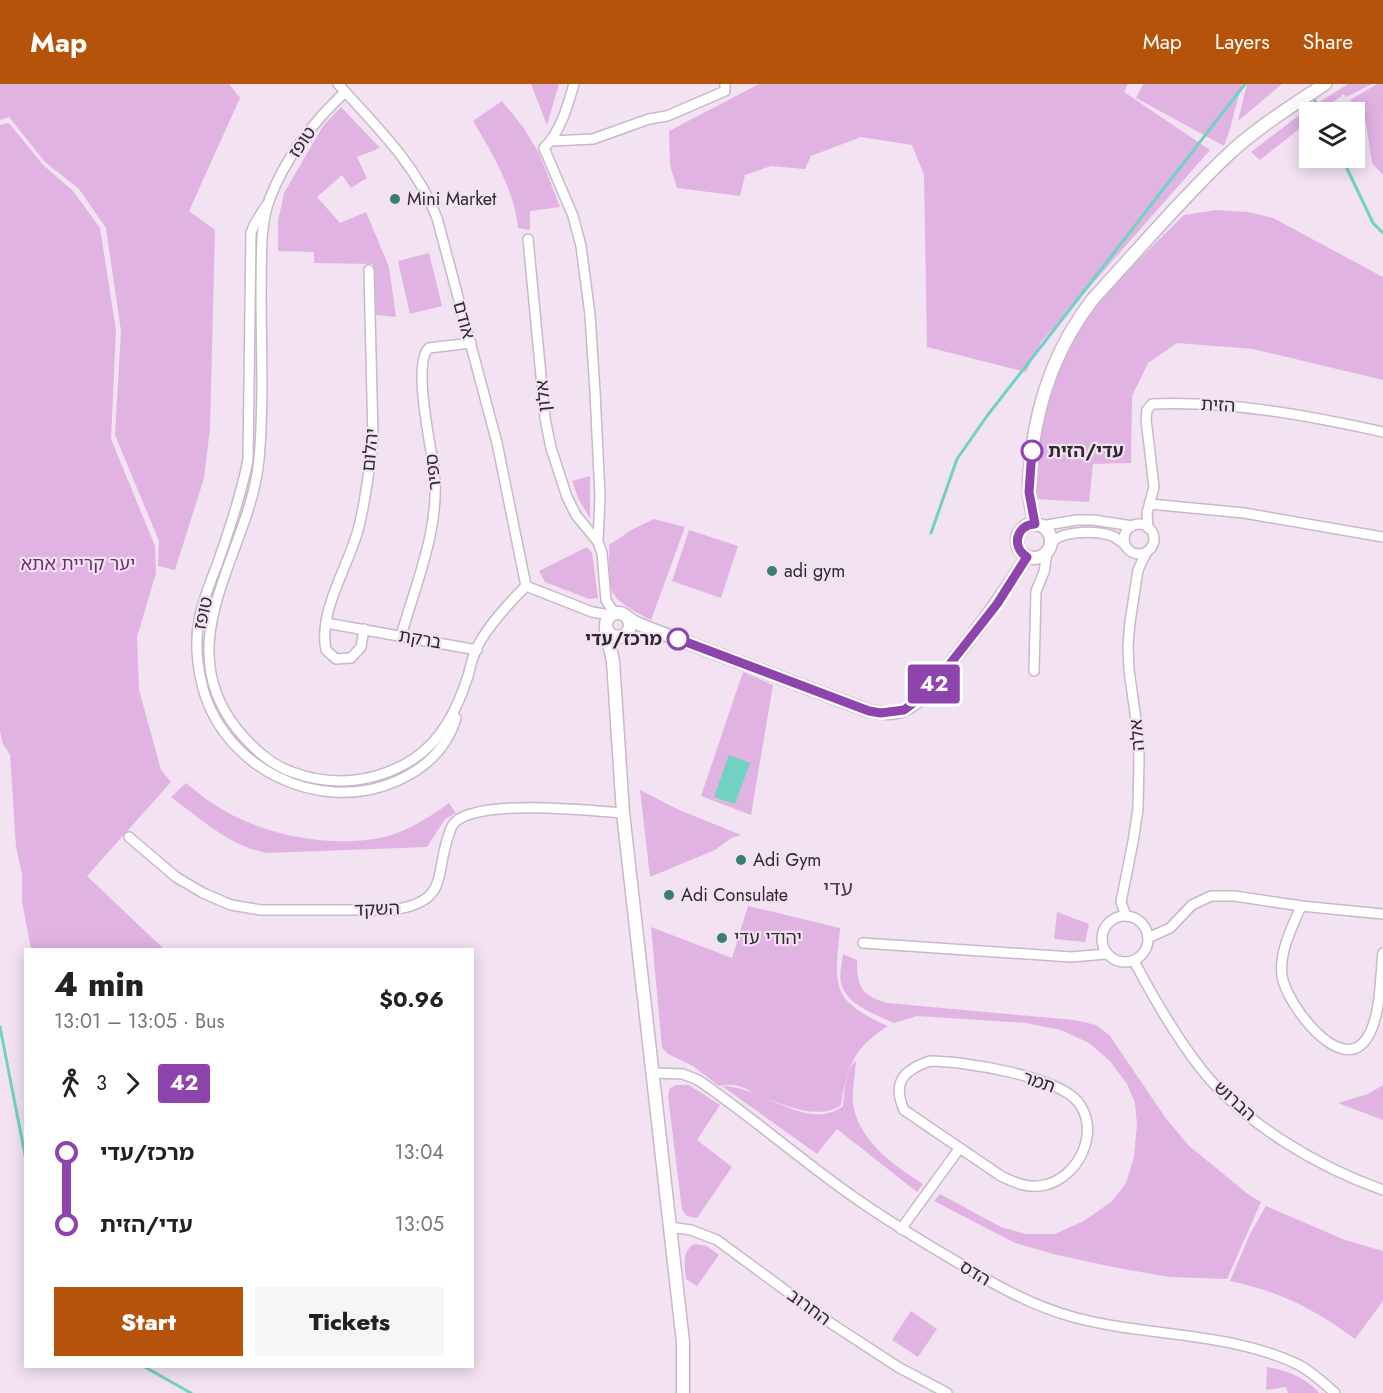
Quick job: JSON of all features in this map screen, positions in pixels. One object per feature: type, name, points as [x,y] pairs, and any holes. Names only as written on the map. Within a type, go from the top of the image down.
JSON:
[{"type":"street","name":"אודם","points":[[338,84],[408,165],[428,196],[437,218],[507,485],[526,586]]},
{"type":"street","points":[[574,84],[569,102],[552,141],[544,148],[573,216],[581,246],[588,297],[599,484],[598,542],[602,553],[613,661],[623,813],[683,1342],[683,1393]]},
{"type":"street","points":[[552,141],[593,139],[649,119],[667,116],[725,91],[725,84]]},
{"type":"street","points":[[1034,671],[1036,591],[1044,572],[1049,549],[1049,533],[1038,525],[1029,492],[1035,429],[1042,396],[1063,345],[1077,320],[1101,290],[1233,150],[1325,84]]},
{"type":"street","name":"טופז","points":[[345,92],[323,113],[289,161],[270,199],[265,216],[262,245],[259,462],[251,499],[210,625],[210,661],[218,694],[232,722],[258,752],[287,770],[317,780],[333,781],[368,779],[385,774],[413,759],[439,735],[451,720],[480,641],[526,586]]},
{"type":"street","name":"אלון","points":[[528,239],[545,418],[551,448],[567,497],[576,515],[598,542]]},
{"type":"street","name":"יהלום","points":[[364,629],[361,647],[351,658],[336,659],[326,650],[324,632],[326,623],[357,532],[373,439],[369,270]]},
{"type":"street","name":"ספיר","points":[[401,636],[425,554],[435,509],[434,470],[422,385],[424,356],[429,348],[471,343]]},
{"type":"street","name":"הזית","points":[[1149,528],[1147,513],[1154,487],[1146,419],[1147,410],[1152,405],[1180,403],[1249,407],[1383,432]]},
{"type":"street","points":[[1150,504],[1244,513],[1383,537]]},
{"type":"street","points":[[1094,520],[1132,526],[1140,524],[1149,528],[1154,536],[1150,550],[1146,553],[1141,555],[1131,553],[1125,545],[1108,534],[1094,533],[1065,535],[1055,539],[1049,549],[1038,558],[1027,557],[1019,550],[1017,540],[1021,530],[1030,525],[1094,520]]},
{"type":"street","points":[[1125,545],[1126,532],[1132,526]]},
{"type":"street","name":"אלה","points":[[1126,916],[1121,902],[1138,809],[1139,769],[1138,734],[1129,670],[1129,630],[1138,570],[1146,553]]},
{"type":"street","points":[[609,621],[618,613],[651,629],[869,711],[893,713],[904,710],[928,692],[997,604],[1027,557]]},
{"type":"street","points":[[526,586],[609,621]]},
{"type":"street","points":[[613,661],[616,647],[630,625],[627,617]]},
{"type":"street","points":[[609,621],[612,636],[625,635],[637,629],[651,629]]},
{"type":"street","points":[[326,623],[364,629]]},
{"type":"street","name":"ברקת","points":[[364,629],[477,650]]},
{"type":"street","name":"השקד","points":[[129,837],[176,877],[203,893],[231,905],[261,910],[393,910],[426,900],[441,874],[452,825],[471,813],[531,808],[623,813]]},
{"type":"street","points":[[1148,938],[1170,928],[1192,906],[1211,896],[1234,896],[1301,906],[1383,914]]},
{"type":"street","points":[[1301,906],[1284,948],[1282,965],[1286,989],[1290,999],[1309,1024],[1332,1045],[1342,1050],[1351,1050],[1360,1046],[1374,1026],[1383,953]]},
{"type":"street","points":[[863,943],[1071,957],[1106,954],[1118,962],[1134,961],[1144,953],[1148,938],[1146,928],[1140,922],[1126,916],[1118,917],[1103,930],[1101,938],[1106,954]]},
{"type":"street","name":"הברוש","points":[[1134,961],[1160,1011],[1202,1070],[1223,1093],[1250,1117],[1277,1136],[1335,1169],[1383,1190]]},
{"type":"street","name":"תמר","points":[[930,1061],[943,1061],[1038,1078],[1067,1093],[1077,1101],[1084,1112],[1087,1142],[1080,1159],[1058,1180],[1045,1185],[1031,1187],[1016,1184],[959,1149],[904,1110],[899,1099],[902,1078],[918,1065],[930,1061]]},
{"type":"street","name":"הדס","points":[[653,1073],[683,1074],[698,1080],[860,1202],[999,1287],[1034,1304],[1103,1324],[1248,1347],[1300,1366],[1320,1379],[1335,1393]]},
{"type":"street","points":[[901,1228],[959,1149]]},
{"type":"street","name":"החרוב","points":[[670,1227],[691,1230],[717,1240],[823,1318],[898,1367],[947,1393]]},
{"type":"green space","points":[[0,84],[229,84],[240,98],[189,211],[215,230],[210,428],[204,478],[175,570],[158,566],[159,541],[115,435],[121,331],[106,228],[79,189],[45,162],[9,117],[0,120]]},
{"type":"green space","points":[[531,84],[559,84],[547,125]]},
{"type":"green space","points":[[759,84],[1128,84],[1124,92],[1210,150],[1041,342],[1026,372],[927,347],[924,175],[912,145],[861,137],[811,156],[805,169],[771,166],[745,175],[740,196],[677,188],[670,165],[669,131]]},
{"type":"green space","points":[[1143,84],[1242,84],[1224,146],[1136,98]]},
{"type":"green space","points":[[1247,84],[1282,84],[1238,121]]},
{"type":"green space","points":[[1348,84],[1372,84],[1346,97],[1344,94],[1333,102],[1319,102]]},
{"type":"green space","points":[[1377,84],[1383,84],[1383,175],[1372,163],[1365,122],[1365,102],[1351,102],[1350,100]]},
{"type":"green space","points":[[502,101],[523,127],[539,153],[560,207],[530,211],[530,230],[518,228],[507,186],[495,159],[473,121]]},
{"type":"green space","points":[[341,107],[380,148],[357,157],[367,178],[351,188],[342,175],[317,197],[340,223],[366,212],[389,267],[396,317],[376,315],[373,264],[314,263],[314,252],[278,251],[278,221],[284,193],[323,126]]},
{"type":"green space","points":[[1299,115],[1299,129],[1260,160],[1251,152]]},
{"type":"green space","name":"יער קריית אתא","points":[[9,123],[43,165],[73,191],[100,228],[116,330],[111,439],[155,546],[156,573],[137,637],[139,690],[161,770],[171,782],[87,876],[163,948],[31,948],[22,901],[22,874],[16,847],[10,755],[2,742],[0,730],[0,125]]},
{"type":"green space","points":[[1216,210],[1248,212],[1273,218],[1383,277],[1383,380],[1253,349],[1177,343],[1148,363],[1132,396],[1131,463],[1093,464],[1089,502],[1035,499],[1036,462],[1042,417],[1054,378],[1079,328],[1110,288],[1184,215]]},
{"type":"green space","points":[[429,253],[442,306],[410,314],[398,261]]},
{"type":"green space","points":[[590,476],[590,518],[579,500],[572,481]]},
{"type":"green space","points":[[654,519],[685,527],[651,620],[625,605],[617,599],[613,592],[609,575],[609,545],[633,529]]},
{"type":"green space","points":[[689,530],[738,546],[721,598],[672,581]]},
{"type":"green space","points":[[587,547],[592,553],[598,598],[589,599],[545,582],[539,571]]},
{"type":"green space","points":[[743,672],[773,685],[751,815],[701,796]]},
{"type":"green space","points":[[186,783],[215,805],[253,824],[296,837],[319,840],[342,841],[384,837],[418,823],[449,803],[456,813],[445,819],[427,847],[267,853],[228,838],[171,797]]},
{"type":"green space","points":[[640,790],[677,809],[741,835],[731,838],[715,850],[650,877]]},
{"type":"green space","points":[[748,906],[840,928],[837,978],[840,989],[855,1008],[888,1026],[859,1051],[849,1069],[841,1105],[832,1110],[821,1112],[798,1109],[747,1089],[731,1085],[719,1086],[693,1066],[668,1054],[662,1048],[651,927],[732,958]]},
{"type":"green space","points":[[1057,912],[1089,924],[1085,942],[1054,939]]},
{"type":"green space","points":[[843,954],[857,960],[858,977],[862,989],[872,997],[888,1003],[1074,1020],[1096,1025],[1110,1036],[1165,1117],[1188,1145],[1249,1195],[1261,1202],[1227,1279],[1169,1277],[1057,1255],[1015,1243],[934,1201],[940,1194],[1001,1227],[1026,1234],[1055,1234],[1084,1221],[1112,1201],[1126,1183],[1134,1157],[1137,1125],[1135,1103],[1127,1084],[1110,1061],[1089,1043],[1061,1030],[1026,1023],[917,1016],[894,1023],[871,1013],[855,1003],[844,991],[840,976]]},
{"type":"green space","points":[[856,1061],[853,1103],[856,1117],[879,1151],[923,1184],[917,1192],[837,1129],[817,1154],[722,1086],[752,1092],[799,1111],[815,1114],[829,1113],[843,1106],[847,1076]]},
{"type":"green space","points":[[676,1085],[689,1085],[720,1105],[697,1140],[732,1167],[697,1218],[687,1216],[682,1210],[668,1096],[670,1088]]},
{"type":"green space","points":[[1383,1085],[1383,1120],[1338,1103],[1368,1094]]},
{"type":"green space","points":[[1266,1206],[1345,1240],[1383,1251],[1383,1301],[1355,1339],[1311,1310],[1281,1296],[1230,1281],[1250,1234]]},
{"type":"green space","points":[[694,1244],[707,1246],[719,1255],[697,1286],[686,1279],[685,1269],[685,1255]]},
{"type":"green space","points":[[911,1311],[937,1329],[918,1357],[892,1340]]},
{"type":"green space","points":[[1267,1367],[1295,1376],[1308,1383],[1319,1393],[1288,1393],[1286,1387],[1266,1390]]},
{"type":"shaded area","points":[[729,755],[750,763],[735,804],[714,797]]},
{"type":"waterway","points":[[931,533],[957,459],[987,416],[1245,84]]},
{"type":"waterway","points":[[1312,95],[1316,102]]},
{"type":"waterway","points":[[1347,168],[1373,223],[1383,233]]},
{"type":"waterway","points":[[0,1027],[24,1150]]},
{"type":"waterway","points":[[147,1368],[191,1393]]},
{"type":"bus line","name":"42","points":[[678,639],[869,711],[893,713],[904,710],[928,692],[997,604],[1027,557],[1019,550],[1017,540],[1021,530],[1035,524],[1029,492],[1032,451]]},
{"type":"place","name":"Mini Market","points":[[395,199]]},
{"type":"place","name":"עדי/הזית","points":[[1032,451]]},
{"type":"place","name":"adi gym","points":[[772,571]]},
{"type":"place","name":"מרכז/עדי","points":[[678,639]]},
{"type":"place","name":"Adi Gym","points":[[741,860]]},
{"type":"place","name":"Adi Consulate","points":[[669,895]]},
{"type":"place","name":"יהודי עדי","points":[[722,938]]},
{"type":"district","name":"עדי","points":[[838,888]]}]
